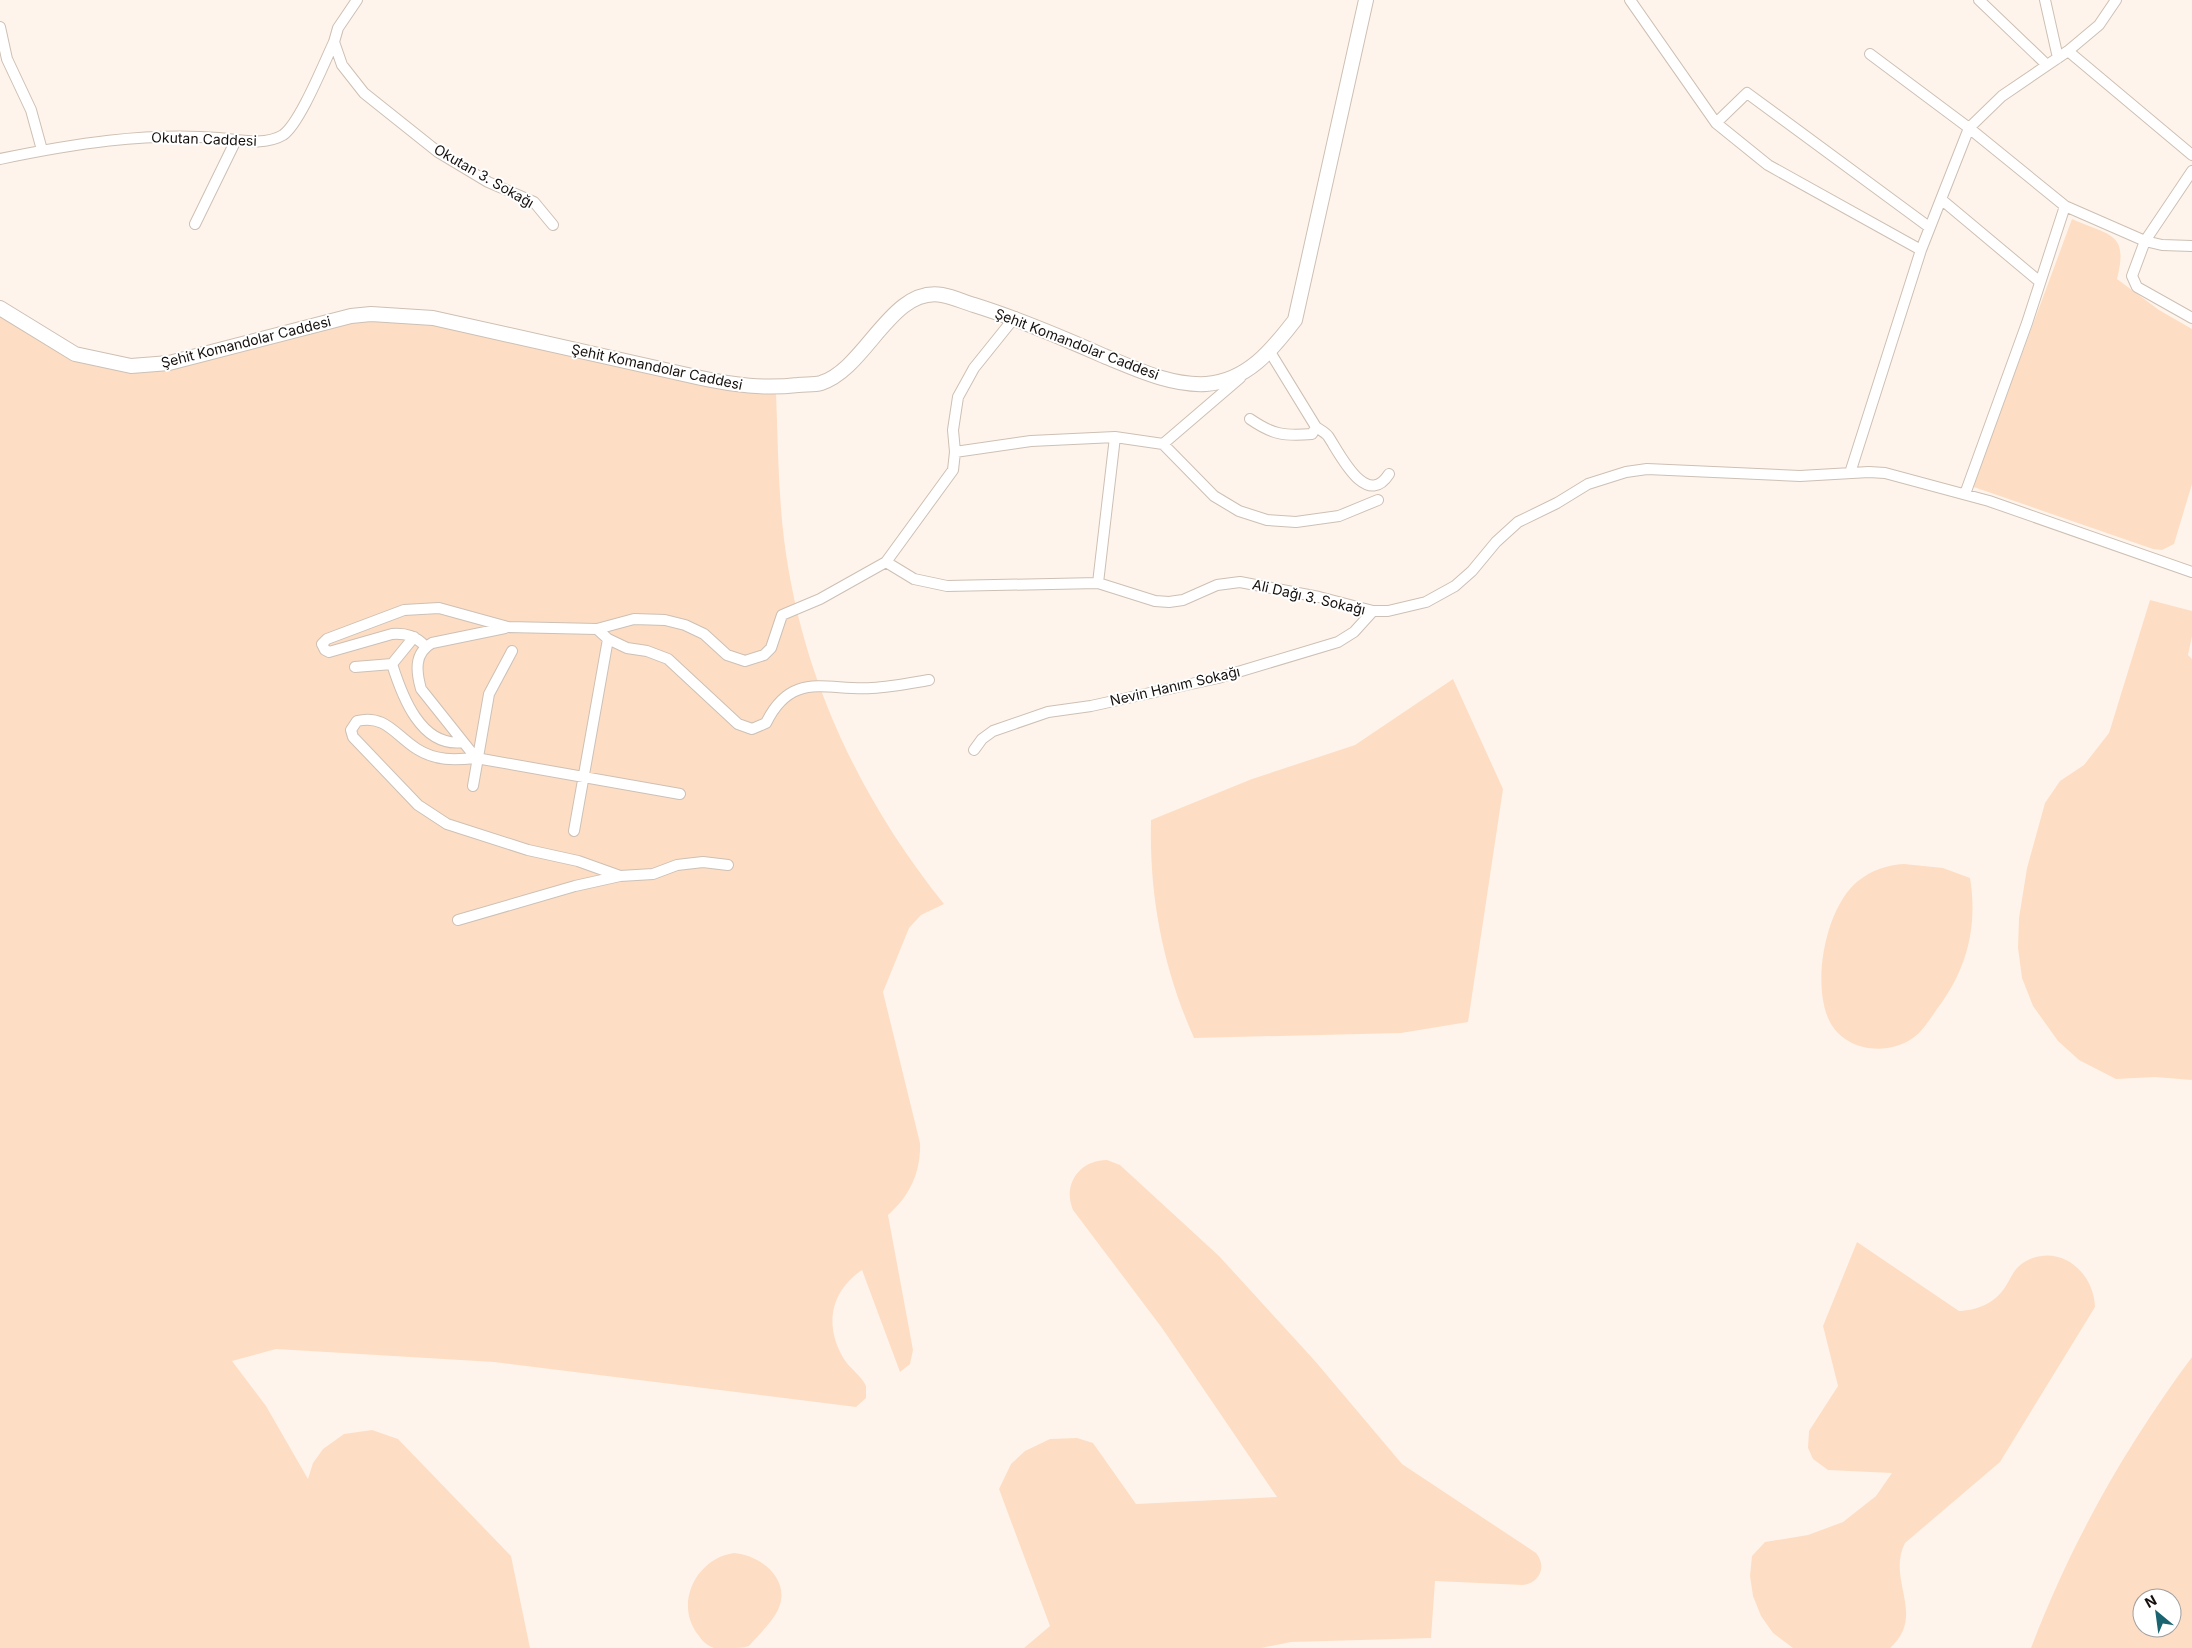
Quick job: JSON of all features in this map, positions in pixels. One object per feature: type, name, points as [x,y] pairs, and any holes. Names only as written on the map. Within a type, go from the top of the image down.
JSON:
[{"type":"main road","name":"Şehit Komandolar Caddesi","points":[[0,308],[75,354],[131,366],[169,362],[351,316],[390,314],[433,318],[700,378],[738,385],[772,388],[821,382],[849,366],[901,308],[918,297],[940,294],[1015,317],[1140,371],[1186,384],[1207,384],[1226,379],[1253,366],[1270,352],[1294,320],[1366,0]]},
{"type":"street","name":"Okutan Caddesi","points":[[0,159],[42,150],[143,137],[263,141],[273,139],[288,131],[294,124],[334,42],[338,28],[357,0]]},
{"type":"street","points":[[1630,0],[1716,123],[1768,165],[1921,250]]},
{"type":"street","points":[[1979,0],[2047,65]]},
{"type":"street","points":[[2045,0],[2058,58]]},
{"type":"street","points":[[1850,473],[1921,250],[1929,227],[1942,200],[1968,128],[2002,96],[2068,51],[2099,25],[2116,0]]},
{"type":"street","points":[[0,27],[7,59],[31,110],[42,150]]},
{"type":"street","name":"Okutan 3. Sokağı","points":[[334,42],[342,65],[364,93],[438,152],[488,182],[534,202],[553,225]]},
{"type":"street","points":[[2068,51],[2192,155]]},
{"type":"street","points":[[1870,54],[1968,128],[2065,206],[2145,241],[2162,246],[2192,246]]},
{"type":"street","points":[[1716,123],[1747,93],[1929,227]]},
{"type":"street","points":[[195,224],[236,140]]},
{"type":"street","points":[[2192,171],[2145,241],[2132,276],[2134,283],[2192,318]]},
{"type":"street","points":[[1942,200],[2040,282]]},
{"type":"street","points":[[1964,494],[2027,323],[2065,206]]},
{"type":"street","points":[[476,758],[421,688],[417,665],[418,658],[426,646],[432,643],[508,627],[597,629],[634,619],[665,620],[685,625],[704,634],[727,655],[736,659],[755,659],[771,648],[782,615],[820,599],[886,562],[953,470],[955,452],[953,430],[958,397],[974,368],[1015,317]]},
{"type":"street","points":[[1270,352],[1316,427],[1326,434],[1351,473],[1363,483],[1376,485],[1382,483],[1389,474]]},
{"type":"street","points":[[1163,444],[1253,366]]},
{"type":"street","points":[[1250,419],[1267,431],[1287,436],[1312,434],[1316,427]]},
{"type":"street","points":[[955,452],[1031,440],[1115,437],[1163,444],[1214,496],[1239,511],[1267,520],[1296,522],[1339,516],[1378,500]]},
{"type":"street","points":[[1098,584],[1115,437]]},
{"type":"street","name":"Ali Dağı 3. Sokağı","points":[[886,562],[914,579],[946,586],[1098,584],[1155,601],[1169,602],[1183,600],[1217,585],[1240,582],[1319,597],[1373,612],[1406,608],[1440,596],[1472,571],[1506,532],[1518,522],[1605,477],[1647,469],[1800,476],[1885,473],[1964,494],[2059,524],[2192,572]]},
{"type":"street","points":[[426,646],[414,637],[402,633],[392,634],[329,652],[323,648],[322,644],[327,639],[404,610],[439,608],[508,627]]},
{"type":"street","name":"Nevin Hanım Sokağı","points":[[974,750],[982,739],[993,730],[1048,712],[1091,706],[1218,678],[1338,642],[1354,632],[1373,612]]},
{"type":"street","points":[[597,629],[608,639],[627,648],[647,651],[668,659],[738,724],[752,729],[766,723],[774,709],[785,697],[798,689],[814,685],[872,688],[929,680]]},
{"type":"street","points":[[356,667],[392,664],[414,637]]},
{"type":"street","points":[[574,831],[585,778],[608,639]]},
{"type":"street","points":[[473,786],[476,758],[489,694],[512,651]]},
{"type":"street","points":[[392,664],[402,696],[417,719],[436,738],[454,743],[463,742]]},
{"type":"street","points":[[620,876],[578,861],[528,850],[447,824],[418,805],[353,737],[351,730],[357,721],[375,719],[392,728],[417,749],[448,761],[476,758],[680,794]]},
{"type":"street","points":[[458,920],[575,886],[620,876],[653,874],[677,865],[703,862],[728,865]]},
{"type":"shaded area","points":[[2072,219],[2106,233],[2118,244],[2120,264],[2117,279],[2159,310],[2192,329],[2192,484],[2174,544],[2162,550],[2153,549],[1965,484],[2006,397]]},
{"type":"shaded area","points":[[0,311],[69,353],[130,364],[385,314],[776,392],[779,484],[784,539],[792,589],[804,638],[820,686],[839,733],[861,778],[913,863],[944,904],[921,915],[909,928],[883,992],[920,1143],[919,1164],[913,1183],[896,1208],[888,1215],[913,1350],[910,1364],[900,1372],[862,1270],[851,1279],[837,1299],[832,1322],[838,1347],[844,1359],[866,1386],[866,1398],[856,1407],[494,1362],[276,1349],[232,1361],[266,1406],[308,1479],[313,1463],[323,1449],[344,1434],[372,1430],[398,1439],[511,1556],[530,1648],[0,1648]]},
{"type":"shaded area","points":[[2150,600],[2192,611],[2192,636],[2188,655],[2192,659],[2192,1080],[2155,1077],[2116,1079],[2079,1060],[2058,1041],[2033,1006],[2022,978],[2018,948],[2019,918],[2027,868],[2045,803],[2060,781],[2084,765],[2109,733]]},
{"type":"shaded area","points":[[1453,679],[1503,789],[1468,1022],[1401,1033],[1194,1038],[1174,985],[1160,931],[1153,876],[1151,820],[1252,779],[1355,745]]},
{"type":"shaded area","points":[[1904,864],[1943,868],[1970,878],[1972,913],[1968,947],[1956,979],[1920,1032],[1902,1044],[1890,1048],[1866,1048],[1843,1038],[1828,1018],[1823,1002],[1821,984],[1825,945],[1830,926],[1838,908],[1847,893],[1858,881],[1880,869]]},
{"type":"shaded area","points":[[1107,1160],[1120,1165],[1219,1256],[1315,1361],[1402,1464],[1536,1553],[1541,1563],[1541,1568],[1534,1581],[1523,1585],[1435,1581],[1431,1638],[1291,1642],[1261,1648],[1024,1648],[1050,1626],[999,1489],[1011,1464],[1025,1451],[1050,1439],[1077,1438],[1093,1443],[1136,1504],[1277,1497],[1162,1328],[1073,1210],[1070,1191],[1076,1175],[1089,1164]]},
{"type":"shaded area","points":[[1857,1242],[1959,1311],[1974,1309],[1993,1300],[2003,1290],[2022,1263],[2039,1256],[2063,1258],[2082,1272],[2089,1283],[2095,1307],[2000,1462],[1905,1543],[1900,1557],[1900,1570],[1906,1610],[1905,1623],[1900,1636],[1890,1648],[1793,1648],[1773,1633],[1761,1616],[1753,1596],[1750,1576],[1752,1556],[1765,1542],[1808,1535],[1843,1522],[1876,1496],[1892,1473],[1828,1470],[1813,1459],[1808,1448],[1809,1431],[1838,1386],[1823,1326]]},
{"type":"shaded area","points":[[2192,1357],[2192,1648],[2031,1648],[2082,1534],[2101,1497],[2144,1426]]},
{"type":"shaded area","points":[[734,1553],[754,1559],[771,1571],[781,1589],[781,1599],[778,1610],[772,1620],[749,1646],[714,1648],[702,1640],[691,1624],[688,1611],[689,1597],[692,1585],[699,1573],[721,1557]]}]
